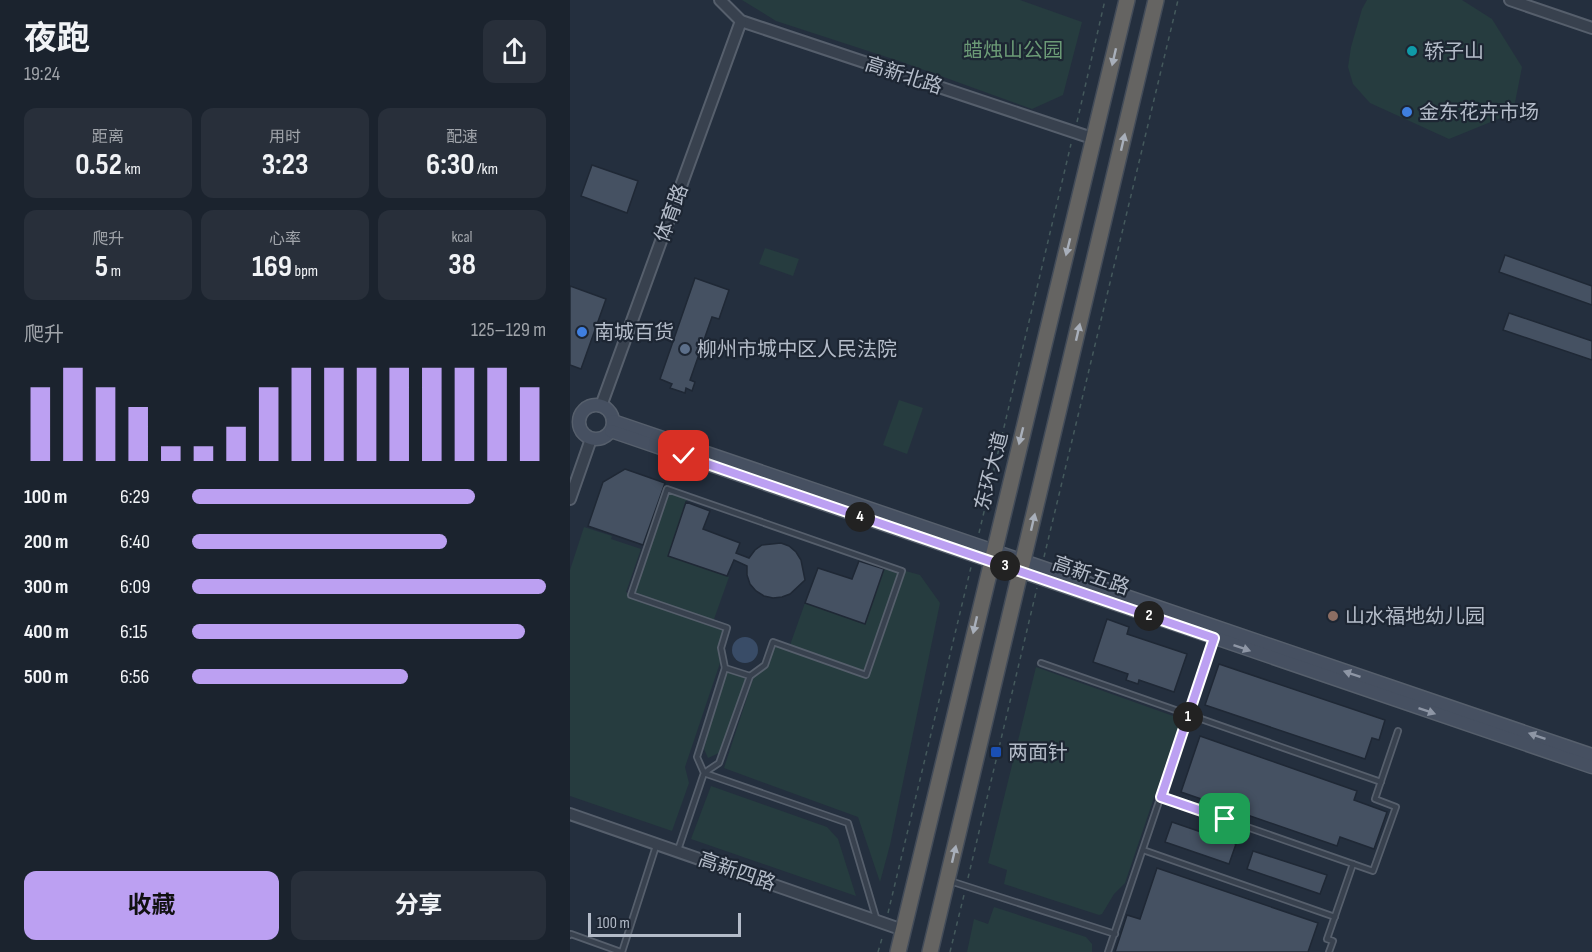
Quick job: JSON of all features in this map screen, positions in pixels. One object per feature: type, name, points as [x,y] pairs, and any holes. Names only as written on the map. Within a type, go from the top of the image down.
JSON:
[{"type":"highway","name":"东环大道","points":[[898,952],[1127,0]]},
{"type":"highway","points":[[930,952],[1156,0]]},
{"type":"main road","points":[[602,406],[609,411],[612,426],[601,439],[591,439],[582,433],[575,421],[588,407],[602,406]]},
{"type":"main road","name":"高新五路","points":[[612,426],[1022,567],[1592,755]]},
{"type":"main road","name":"高新五路","points":[[1040,573],[1214,638],[1592,767]]},
{"type":"street","name":"高新北路","points":[[720,0],[741,21],[1095,139]]},
{"type":"street","points":[[1510,0],[1592,28]]},
{"type":"street","name":"体育路","points":[[602,406],[741,21]]},
{"type":"street","points":[[570,499],[591,439]]},
{"type":"street","name":"高新四路","points":[[570,814],[903,930]]},
{"type":"lane","points":[[678,851],[704,773],[719,763],[750,676],[765,665],[773,642],[866,675],[902,571],[668,489],[631,595],[727,628],[721,648],[725,668],[697,757],[704,773],[848,823],[881,922]]},
{"type":"lane","points":[[1108,952],[1214,638]]},
{"type":"lane","points":[[1041,663],[1381,782]]},
{"type":"lane","points":[[725,668],[750,676]]},
{"type":"lane","points":[[1161,797],[1373,871],[1396,807],[1375,799],[1398,731]]},
{"type":"lane","points":[[570,935],[571,933],[621,952],[657,843]]},
{"type":"lane","points":[[1143,850],[1335,918]]},
{"type":"lane","points":[[1329,952],[1333,941],[1328,939],[1353,864]]},
{"type":"lane","points":[[948,880],[1115,934]]},
{"type":"path","points":[[878,952],[881,922],[975,551],[1106,0]]},
{"type":"path","points":[[950,952],[1178,0]]},
{"type":"green space","name":"蜡烛山公园","points":[[742,0],[1020,0],[1082,22],[1063,95],[1032,109],[902,62],[776,21]]},
{"type":"green space","points":[[1367,0],[1462,0],[1492,19],[1522,67],[1513,113],[1449,139],[1370,103],[1353,84],[1348,67],[1351,47],[1362,9]]},
{"type":"green space","points":[[765,248],[799,259],[793,276],[759,264]]},
{"type":"green space","points":[[899,400],[923,408],[907,454],[883,445]]},
{"type":"green space","points":[[667,489],[688,496],[668,556],[729,577],[713,622],[727,628],[721,648],[720,663],[685,767],[689,783],[672,831],[570,796],[570,570],[584,527],[612,536],[611,539],[641,549],[626,592],[631,595]]},
{"type":"green space","points":[[884,565],[920,575],[940,603],[890,845],[880,882],[858,817],[724,768],[754,676],[765,665],[773,642],[789,648],[805,603],[864,624]]},
{"type":"green space","points":[[1036,667],[1176,717],[1179,724],[1125,883],[1099,915],[1004,884],[1007,870],[988,863]]},
{"type":"green space","points":[[725,668],[750,676],[719,753],[708,758],[704,749]]},
{"type":"green space","points":[[711,786],[827,827],[838,839],[856,896],[691,839]]},
{"type":"green space","points":[[994,907],[1086,937],[1092,944],[1092,952],[967,952],[974,919],[988,924]]},
{"type":"water","points":[[745,637],[754,641],[758,650],[754,659],[745,663],[736,659],[732,650],[736,641]]},
{"type":"building","points":[[592,165],[638,181],[627,213],[581,196]]},
{"type":"building","points":[[1505,255],[1592,286],[1592,305],[1499,272]]},
{"type":"building","name":"柳州市城中区人民法院","points":[[695,278],[729,290],[719,319],[712,317],[690,380],[695,382],[692,391],[686,388],[685,393],[670,388],[672,384],[660,379]]},
{"type":"building","name":"南城百货","points":[[570,286],[606,299],[581,369],[570,365]]},
{"type":"building","points":[[1509,313],[1592,341],[1592,360],[1503,330]]},
{"type":"building","points":[[625,469],[665,483],[643,545],[588,526],[603,482]]},
{"type":"building","points":[[686,502],[710,511],[703,529],[740,543],[736,553],[749,558],[762,545],[781,543],[789,546],[801,560],[805,580],[790,594],[773,598],[756,591],[750,584],[747,566],[734,560],[727,576],[668,556]]},
{"type":"building","points":[[859,561],[884,569],[865,624],[805,603],[818,568],[852,579]]},
{"type":"building","points":[[1107,619],[1129,627],[1127,634],[1187,654],[1174,692],[1139,680],[1138,684],[1126,680],[1128,674],[1093,662]]},
{"type":"building","points":[[1219,664],[1385,720],[1379,740],[1372,738],[1365,759],[1205,705]]},
{"type":"building","points":[[1200,736],[1357,791],[1354,800],[1387,812],[1374,849],[1340,837],[1337,846],[1181,792]]},
{"type":"building","points":[[1172,822],[1236,844],[1229,864],[1165,842]]},
{"type":"building","points":[[1253,851],[1327,875],[1320,894],[1247,869]]},
{"type":"building","points":[[1157,868],[1318,923],[1308,952],[1115,952],[1127,915],[1140,919]]},
{"type":"place","name":"轿子山","points":[[1412,51]]},
{"type":"place","name":"金东花卉市场","points":[[1407,112]]},
{"type":"place","name":"南城百货","points":[[582,332]]},
{"type":"place","name":"柳州市城中区人民法院","points":[[685,349]]},
{"type":"place","name":"山水福地幼儿园","points":[[1333,616]]},
{"type":"place","name":"两面针","points":[[996,752]]},
{"type":"route","points":[[684,456],[1214,638],[1161,797],[1225,819]]}]
